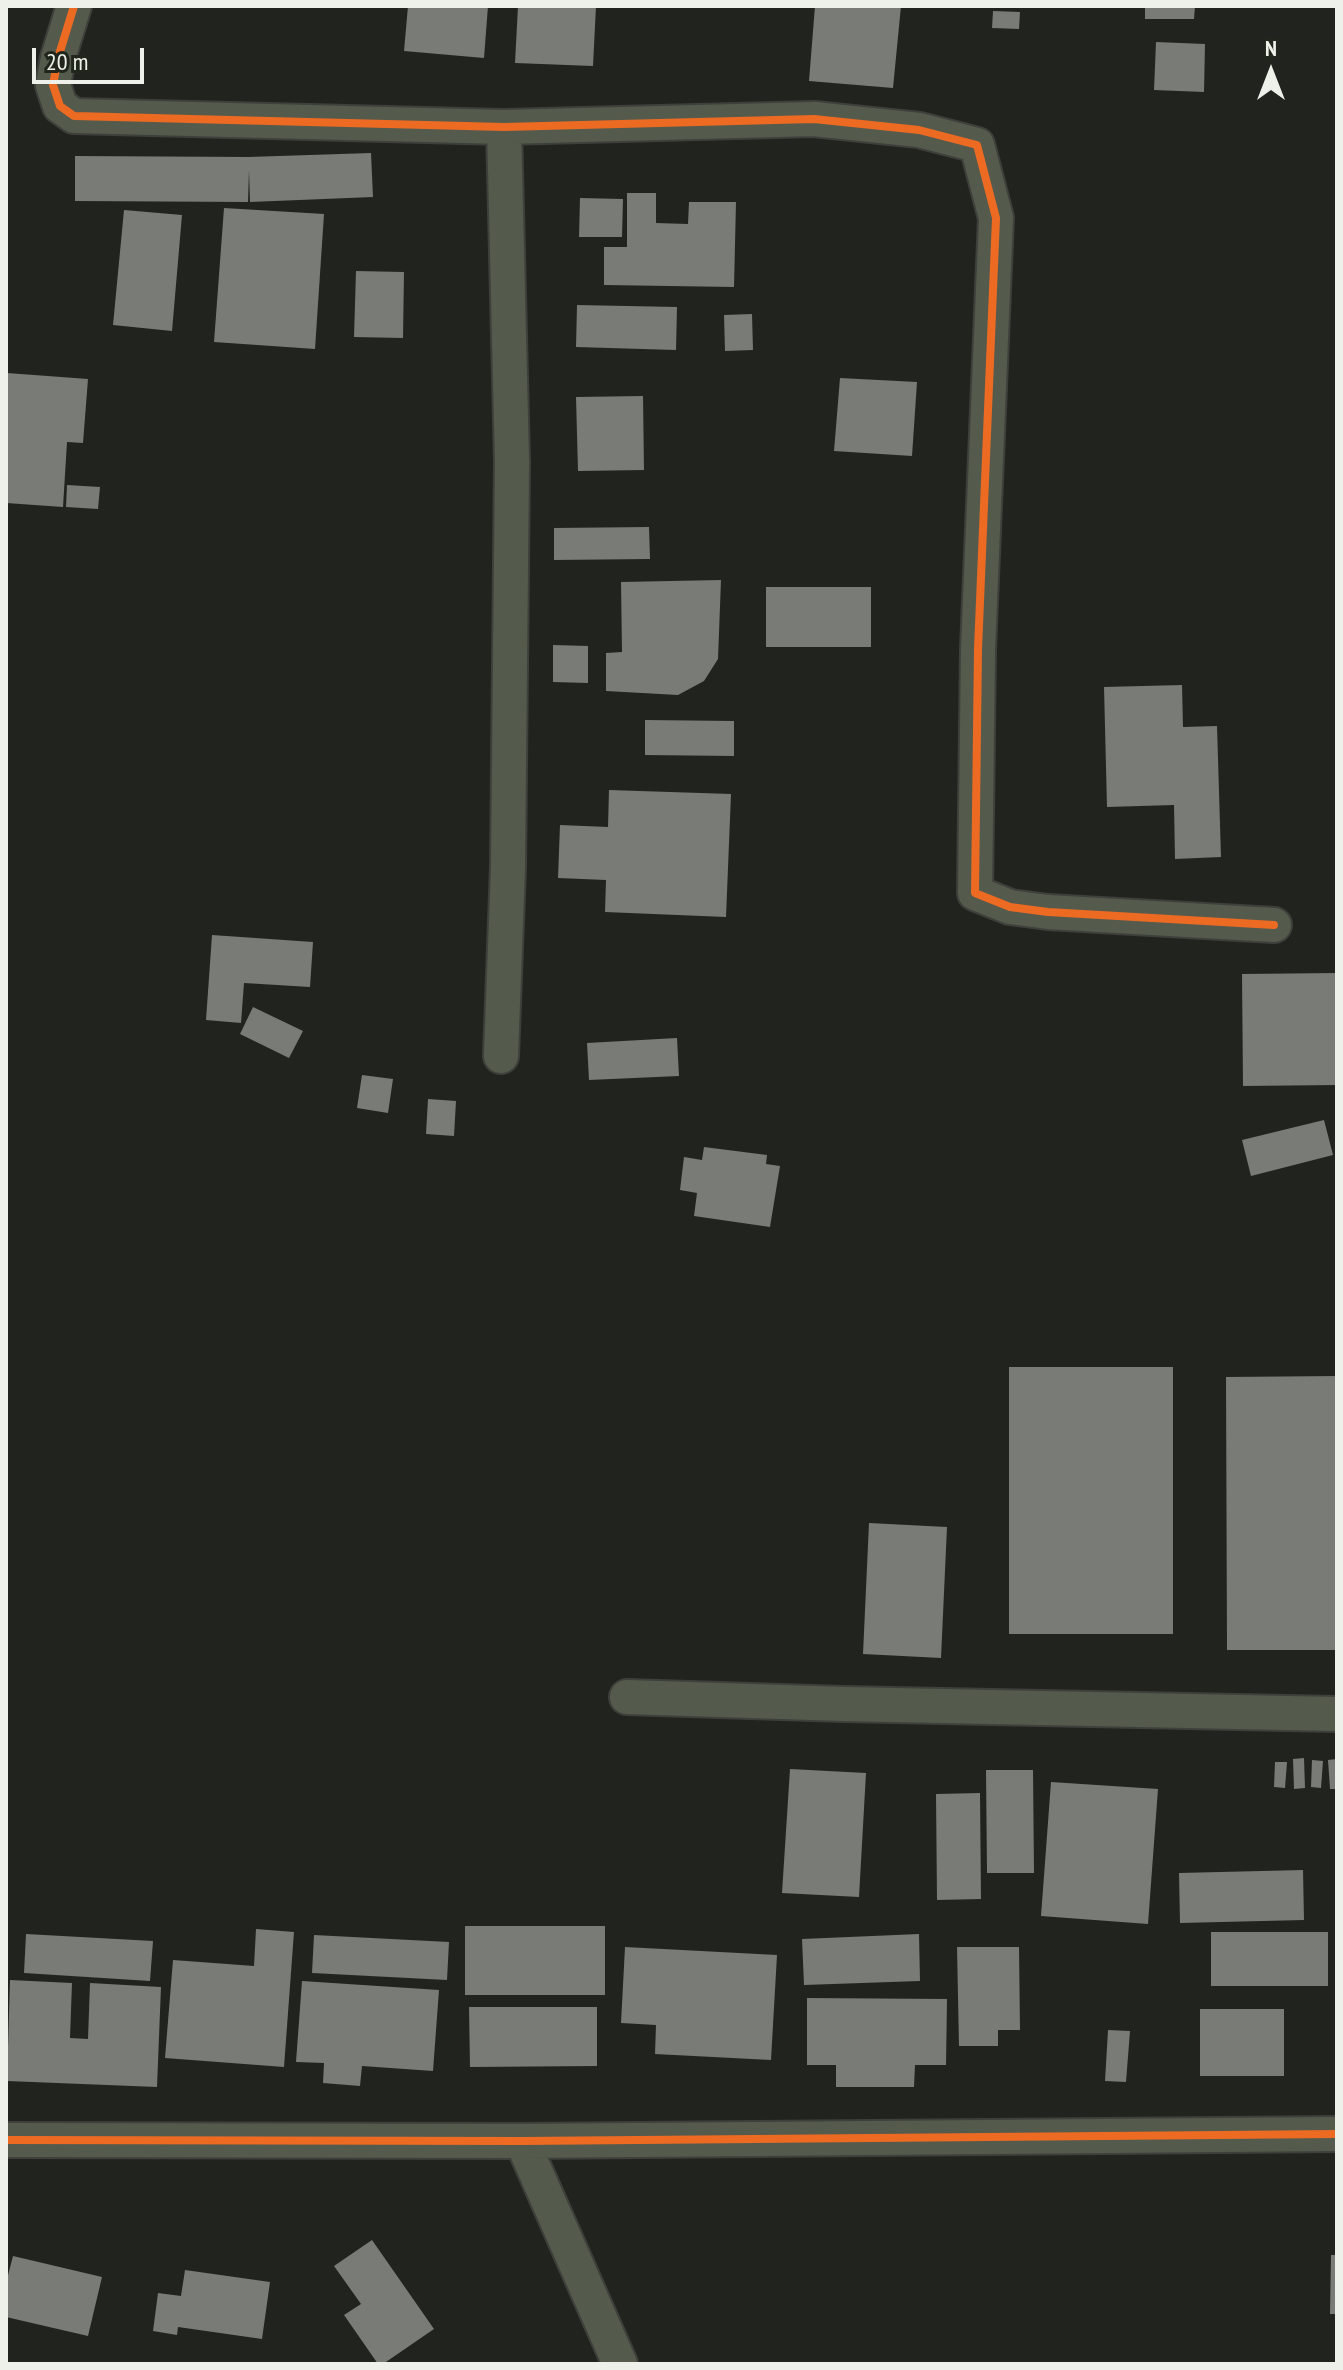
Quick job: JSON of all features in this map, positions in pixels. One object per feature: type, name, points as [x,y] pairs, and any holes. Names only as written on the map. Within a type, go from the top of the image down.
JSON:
[{"type":"street","points":[[74,6],[53,85],[60,106],[74,116],[504,127],[814,119],[919,130],[977,145],[996,218],[978,649],[975,893],[1010,907],[1048,912],[1274,925]]},
{"type":"street","points":[[501,1056],[508,867],[512,462],[504,127]]},
{"type":"street","points":[[627,1697],[1337,1714]]},
{"type":"street","points":[[6,2140],[522,2141],[1337,2134]]},
{"type":"street","points":[[522,2141],[620,2364]]},
{"type":"building","points":[[408,6],[488,6],[484,58],[404,51]]},
{"type":"building","points":[[518,6],[596,6],[593,66],[515,63]]},
{"type":"building","points":[[815,6],[901,6],[893,88],[809,81]]},
{"type":"building","points":[[1145,6],[1195,6],[1194,19],[1145,19]]},
{"type":"building","points":[[993,11],[1020,12],[1019,29],[992,28]]},
{"type":"building","points":[[1156,42],[1205,44],[1204,92],[1154,90]]},
{"type":"building","points":[[371,153],[373,197],[250,202],[249,170],[248,202],[75,201],[75,156],[248,157]]},
{"type":"building","points":[[627,193],[656,193],[656,223],[688,224],[689,202],[736,202],[734,287],[604,285],[604,247],[627,247]]},
{"type":"building","points":[[580,198],[623,199],[622,237],[579,237]]},
{"type":"building","points":[[224,208],[324,214],[315,349],[214,342]]},
{"type":"building","points":[[124,210],[182,215],[172,331],[113,325]]},
{"type":"building","points":[[356,271],[404,272],[403,338],[354,337]]},
{"type":"building","points":[[577,305],[677,307],[676,350],[576,347]]},
{"type":"building","points":[[752,314],[753,350],[725,351],[724,315]]},
{"type":"building","points":[[7,373],[88,379],[83,443],[67,442],[63,507],[6,503]]},
{"type":"building","points":[[840,378],[917,382],[912,456],[834,451]]},
{"type":"building","points":[[643,396],[644,470],[578,471],[576,397]]},
{"type":"building","points":[[67,485],[100,487],[98,509],[66,507]]},
{"type":"building","points":[[649,527],[650,559],[554,560],[554,528]]},
{"type":"building","points":[[721,580],[718,659],[704,681],[678,695],[606,691],[606,653],[622,652],[621,582]]},
{"type":"building","points":[[766,587],[871,587],[871,647],[766,647]]},
{"type":"building","points":[[553,645],[588,646],[588,683],[553,682]]},
{"type":"building","points":[[1182,685],[1183,727],[1217,726],[1221,857],[1175,859],[1174,805],[1107,807],[1104,687]]},
{"type":"building","points":[[645,720],[734,721],[734,756],[645,755]]},
{"type":"building","points":[[609,790],[731,794],[726,917],[605,912],[606,880],[558,878],[560,825],[608,827]]},
{"type":"building","points":[[212,935],[313,942],[310,987],[244,983],[241,1023],[206,1020]]},
{"type":"building","points":[[1337,973],[1337,1085],[1243,1086],[1242,974]]},
{"type":"building","points":[[253,1007],[303,1031],[289,1058],[240,1034]]},
{"type":"building","points":[[677,1038],[679,1076],[589,1080],[587,1043]]},
{"type":"building","points":[[362,1075],[393,1079],[388,1113],[357,1108]]},
{"type":"building","points":[[428,1099],[456,1101],[454,1136],[426,1134]]},
{"type":"building","points":[[1324,1120],[1333,1155],[1251,1176],[1242,1140]]},
{"type":"building","points":[[704,1147],[767,1155],[766,1164],[780,1166],[770,1227],[694,1216],[697,1193],[680,1190],[684,1157],[702,1160]]},
{"type":"building","points":[[1009,1367],[1173,1367],[1173,1634],[1009,1634]]},
{"type":"building","points":[[1337,1376],[1337,1650],[1227,1650],[1226,1377]]},
{"type":"building","points":[[869,1523],[947,1527],[941,1658],[863,1654]]},
{"type":"building","points":[[1304,1758],[1305,1788],[1294,1789],[1293,1759]]},
{"type":"building","points":[[1337,1759],[1337,1789],[1330,1789],[1328,1760]]},
{"type":"building","points":[[1312,1760],[1323,1761],[1321,1788],[1311,1787]]},
{"type":"building","points":[[1275,1762],[1287,1762],[1285,1788],[1274,1787]]},
{"type":"building","points":[[790,1769],[866,1773],[859,1897],[782,1893]]},
{"type":"building","points":[[986,1770],[1033,1770],[1034,1873],[987,1873]]},
{"type":"building","points":[[1051,1782],[1158,1789],[1148,1924],[1041,1916]]},
{"type":"building","points":[[980,1793],[981,1899],[937,1900],[936,1794]]},
{"type":"building","points":[[1303,1870],[1304,1920],[1180,1923],[1179,1873]]},
{"type":"building","points":[[465,1926],[605,1926],[605,1995],[465,1995]]},
{"type":"building","points":[[256,1929],[294,1932],[284,2067],[165,2058],[173,1960],[254,1966]]},
{"type":"building","points":[[1211,1932],[1328,1932],[1328,1986],[1211,1986]]},
{"type":"building","points":[[26,1934],[153,1941],[150,1981],[24,1973]]},
{"type":"building","points":[[919,1934],[920,1981],[804,1985],[802,1939]]},
{"type":"building","points":[[314,1935],[449,1942],[447,1980],[312,1973]]},
{"type":"building","points":[[625,1947],[777,1955],[771,2060],[655,2054],[656,2025],[621,2023]]},
{"type":"building","points":[[957,1947],[1019,1947],[1020,2030],[998,2030],[998,2046],[959,2046]]},
{"type":"building","points":[[10,1980],[72,1983],[70,2038],[88,2039],[90,1983],[161,1987],[157,2087],[7,2081]]},
{"type":"building","points":[[302,1981],[439,1990],[433,2071],[362,2066],[360,2086],[323,2083],[324,2063],[296,2062]]},
{"type":"building","points":[[807,1998],[947,1999],[946,2065],[915,2065],[914,2087],[836,2087],[836,2065],[807,2065]]},
{"type":"building","points":[[469,2007],[597,2007],[597,2066],[470,2067]]},
{"type":"building","points":[[1200,2009],[1284,2009],[1284,2076],[1200,2076]]},
{"type":"building","points":[[1108,2030],[1130,2031],[1126,2082],[1105,2081]]},
{"type":"building","points":[[372,2240],[434,2329],[383,2364],[378,2364],[344,2315],[361,2304],[334,2266]]},
{"type":"building","points":[[1331,2255],[1337,2255],[1337,2314],[1330,2314]]},
{"type":"building","points":[[13,2256],[102,2277],[88,2336],[6,2317],[6,2283]]},
{"type":"building","points":[[185,2270],[270,2282],[262,2339],[178,2327],[177,2335],[153,2331],[158,2293],[181,2296]]},
{"type":"cycle path","points":[[74,6],[53,85],[60,106],[74,116],[504,127],[814,119],[919,130],[977,145],[996,218],[978,649],[975,893],[1010,907],[1048,912],[1274,925]]},
{"type":"cycle path","points":[[6,2140],[522,2141],[1337,2134]]}]
